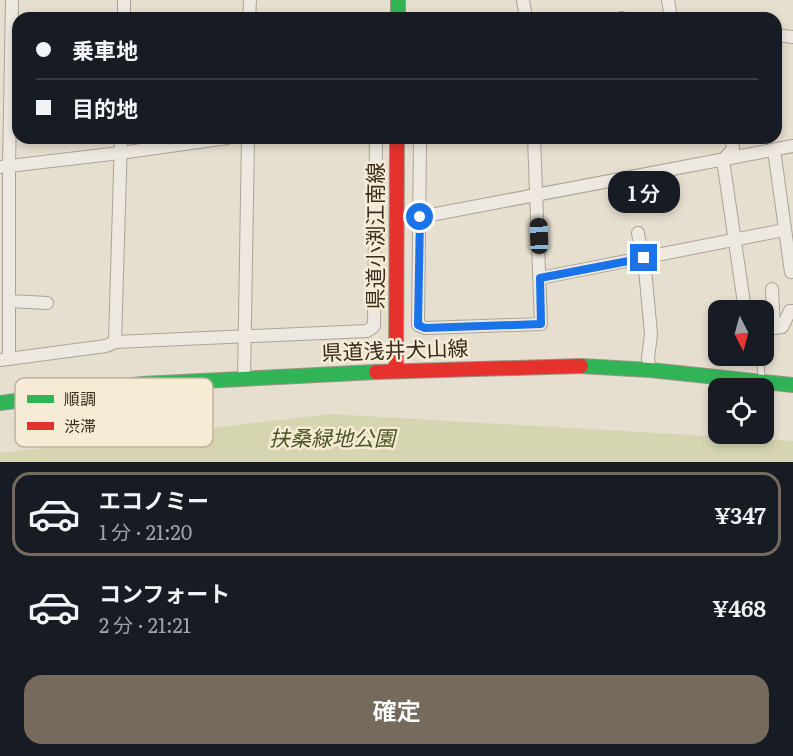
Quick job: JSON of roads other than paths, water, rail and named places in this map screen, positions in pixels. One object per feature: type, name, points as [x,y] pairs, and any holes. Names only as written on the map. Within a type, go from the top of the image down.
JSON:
[{"type":"main road","name":"県道小渕江南線","points":[[396,371],[397,144]]},
{"type":"main road","name":"県道浅井犬山線","points":[[213,381],[396,371],[572,366],[650,370],[725,378]]},
{"type":"main road","name":"県道浅井犬山線","points":[[774,383],[793,385]]},
{"type":"main road","name":"県道浅井犬山線","points":[[0,403],[15,401]]},
{"type":"street","points":[[12,0],[4,167],[9,301],[4,359],[106,346],[115,342],[367,331],[374,326],[376,144]]},
{"type":"street","points":[[115,342],[121,144]]},
{"type":"street","points":[[4,167],[184,144]]},
{"type":"street","points":[[244,379],[248,144]]},
{"type":"street","points":[[420,144],[418,325],[425,328],[541,324],[534,144]]},
{"type":"street","points":[[723,160],[734,149],[733,144]]},
{"type":"street","points":[[420,217],[793,146]]},
{"type":"street","points":[[774,150],[788,213],[784,230],[791,272]]},
{"type":"street","points":[[723,160],[744,300]]},
{"type":"street","points":[[540,278],[784,230]]},
{"type":"street","points":[[638,233],[651,334],[648,358],[650,370]]},
{"type":"street","points":[[771,300],[772,289]]},
{"type":"street","points":[[9,301],[47,303]]},
{"type":"street","points":[[774,328],[782,327],[790,311],[793,311]]},
{"type":"park label","name":"扶桑緑地公園","points":[[332,439]]}]
